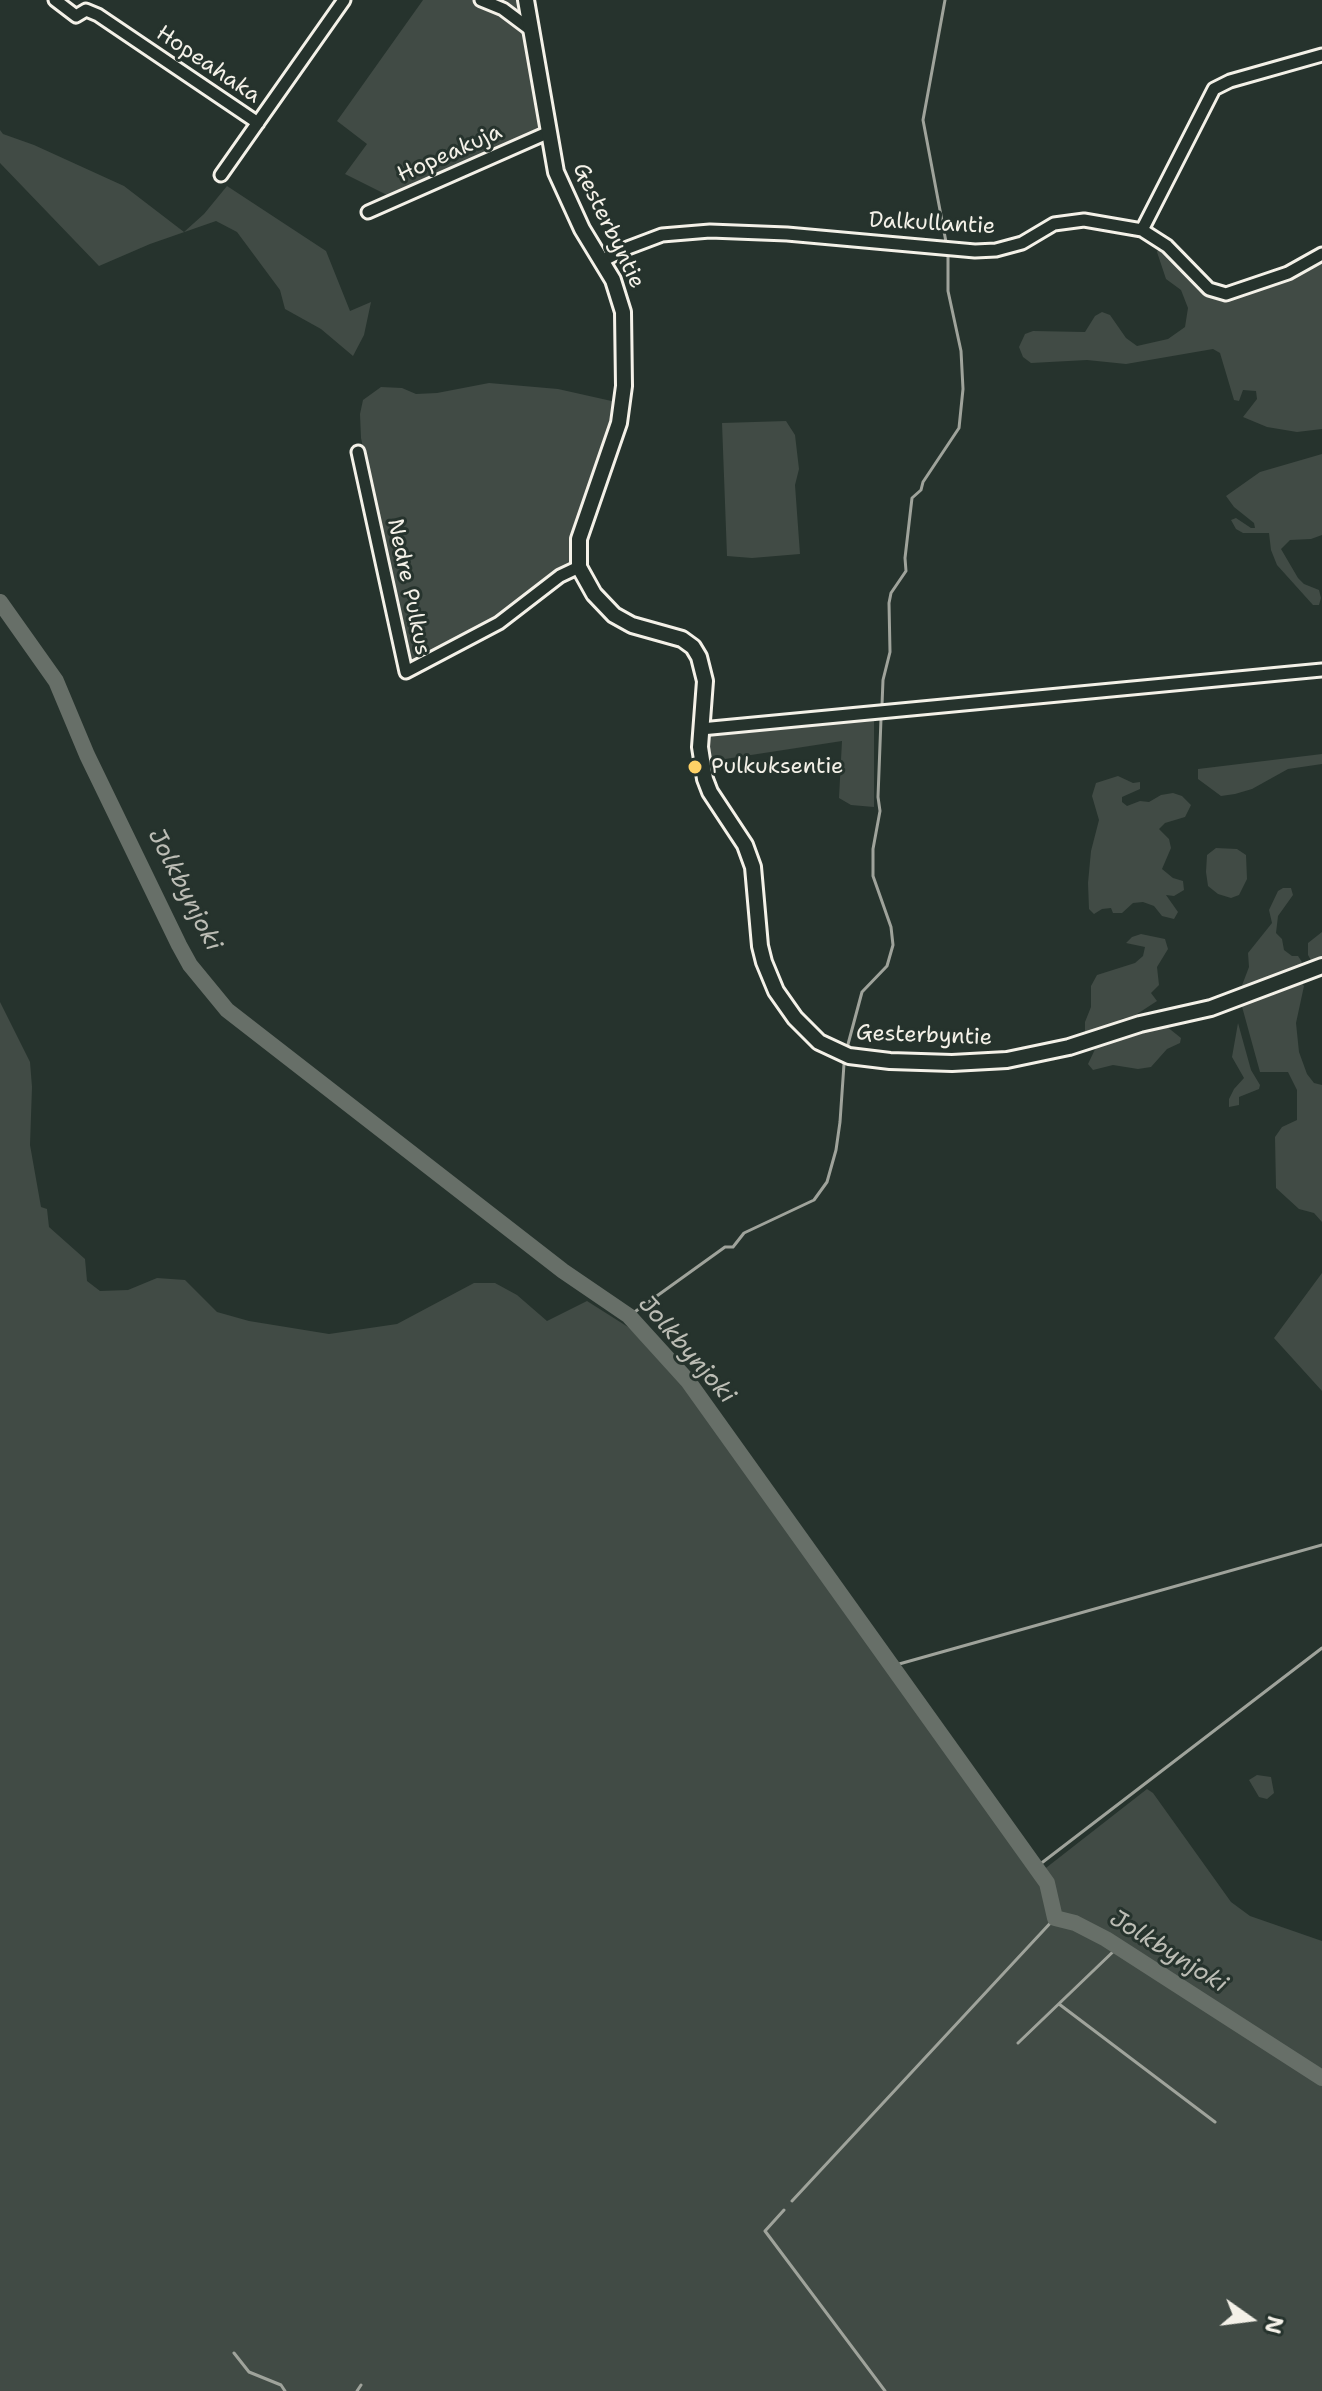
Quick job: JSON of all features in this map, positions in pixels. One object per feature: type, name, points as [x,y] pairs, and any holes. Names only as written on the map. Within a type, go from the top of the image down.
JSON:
[{"type":"street","name":"Hopeahaka","points":[[55,0],[76,16],[86,10],[98,15],[258,123]]},
{"type":"street","points":[[221,175],[344,0]]},
{"type":"street","points":[[481,0],[503,9],[531,30]]},
{"type":"street","name":"Gesterbyntie","points":[[526,0],[556,172],[582,229],[619,294],[623,312],[624,386],[619,423],[579,539],[579,567],[594,594],[614,615],[632,625],[682,639],[693,647],[699,657],[705,681],[701,764],[710,792],[745,845],[753,867],[760,946],[768,973],[784,1003],[819,1042],[849,1056],[890,1061],[985,1062],[1033,1056],[1140,1024],[1216,1007],[1322,966]]},
{"type":"street","points":[[1142,230],[1219,84],[1322,55]]},
{"type":"street","name":"Hopeakuja","points":[[368,212],[547,133]]},
{"type":"street","name":"Dalkullantie","points":[[602,261],[644,241],[685,232],[787,234],[975,251],[1010,247],[1068,220],[1105,222],[1142,230],[1167,246],[1209,289],[1226,294],[1288,273],[1322,254]]},
{"type":"street","name":"Nedre Pulkus","points":[[358,452],[406,672],[499,623],[560,576],[579,567]]},
{"type":"street","points":[[701,729],[1322,670]]},
{"type":"shaded area","points":[[423,0],[520,0],[541,123],[533,135],[389,196],[345,174],[367,144],[337,121]]},
{"type":"shaded area","points":[[0,130],[3,134],[124,186],[184,232],[227,186],[326,251],[350,311],[371,302],[364,335],[353,356],[321,329],[285,309],[280,290],[237,232],[216,221],[99,266],[0,163]]},
{"type":"shaded area","points":[[1160,245],[1207,295],[1222,302],[1291,281],[1322,260],[1322,429],[1297,432],[1267,427],[1243,417],[1257,399],[1256,391],[1243,390],[1239,401],[1234,400],[1220,353],[1213,349],[1126,364],[1087,360],[1031,363],[1023,357],[1019,347],[1025,334],[1033,331],[1085,332],[1095,316],[1102,312],[1110,315],[1126,338],[1137,346],[1168,339],[1185,327],[1188,308],[1181,290],[1166,279],[1157,252]]},
{"type":"shaded area","points":[[489,383],[558,389],[616,402],[610,432],[578,525],[571,564],[503,614],[410,664],[361,438],[363,400],[381,387],[402,388],[416,394]]},
{"type":"shaded area","points":[[786,421],[795,435],[799,469],[795,485],[800,554],[752,558],[727,556],[722,423]]},
{"type":"shaded area","points":[[1322,454],[1322,535],[1290,540],[1281,549],[1298,578],[1319,590],[1319,605],[1313,605],[1277,565],[1269,533],[1243,533],[1236,529],[1231,520],[1236,518],[1255,528],[1254,523],[1226,496],[1260,472]]},
{"type":"shaded area","points":[[874,718],[874,807],[851,805],[839,798],[842,741],[712,761],[707,731]]},
{"type":"shaded area","points":[[1322,754],[1322,764],[1288,769],[1252,789],[1235,794],[1221,796],[1198,779],[1198,769]]},
{"type":"shaded area","points":[[1118,776],[1133,783],[1140,782],[1140,789],[1122,797],[1122,802],[1127,806],[1173,793],[1182,796],[1191,805],[1185,817],[1165,823],[1159,829],[1169,839],[1171,848],[1162,869],[1183,881],[1184,890],[1174,896],[1166,895],[1178,912],[1174,919],[1162,916],[1154,906],[1143,902],[1133,903],[1122,913],[1113,913],[1111,908],[1094,914],[1089,909],[1091,851],[1099,820],[1092,796],[1096,783]]},
{"type":"shaded area","points":[[1216,848],[1237,849],[1246,855],[1247,879],[1239,895],[1231,898],[1218,894],[1208,886],[1207,855]]},
{"type":"shaded area","points":[[1291,888],[1293,895],[1278,916],[1276,933],[1282,939],[1284,950],[1298,956],[1302,962],[1298,968],[1243,990],[1241,988],[1249,967],[1248,953],[1272,923],[1269,910],[1278,891]]},
{"type":"shaded area","points":[[1322,932],[1322,959],[1312,962],[1308,955],[1308,943]]},
{"type":"shaded area","points":[[1141,934],[1165,939],[1168,949],[1157,967],[1159,985],[1151,993],[1157,1001],[1134,1016],[1121,1019],[1112,1027],[1085,1032],[1091,1007],[1091,986],[1097,975],[1135,963],[1143,956],[1145,947],[1126,943]]},
{"type":"shaded area","points":[[1300,981],[1304,986],[1296,1023],[1299,1052],[1307,1074],[1314,1083],[1322,1085],[1322,1222],[1314,1213],[1299,1209],[1276,1188],[1275,1137],[1282,1127],[1297,1120],[1297,1090],[1288,1072],[1260,1072],[1241,1003]]},
{"type":"shaded area","points":[[0,1002],[30,1062],[30,1145],[41,1207],[47,1209],[49,1227],[85,1259],[87,1281],[100,1291],[128,1290],[157,1278],[185,1280],[217,1312],[249,1321],[329,1334],[397,1324],[474,1283],[495,1283],[517,1295],[547,1321],[587,1301],[628,1327],[677,1374],[897,1684],[1042,1871],[1147,1789],[1153,1793],[1231,1902],[1250,1916],[1322,1941],[1322,2391],[0,2391]]},
{"type":"shaded area","points":[[1238,1023],[1251,1070],[1260,1085],[1259,1089],[1239,1097],[1239,1105],[1229,1107],[1234,1089],[1244,1078],[1232,1057]]},
{"type":"shaded area","points":[[1166,1026],[1181,1038],[1180,1043],[1167,1049],[1151,1067],[1138,1069],[1113,1065],[1093,1070],[1088,1064],[1098,1043],[1144,1027]]},
{"type":"shaded area","points":[[1322,1273],[1322,1391],[1274,1338]]},
{"type":"shaded area","points":[[1257,1775],[1271,1777],[1274,1793],[1267,1799],[1259,1797],[1249,1780]]},
{"type":"waterway","points":[[945,0],[923,120],[946,242]]},
{"type":"waterway","points":[[882,705],[883,680],[890,652],[889,603],[891,593],[906,571],[912,498],[921,490],[923,482],[959,428],[963,389],[961,351],[948,291],[948,257]]},
{"type":"waterway","name":"Jolkbynjoki","points":[[0,602],[56,681],[87,755],[179,945],[190,965],[227,1010],[563,1271],[629,1316],[688,1381],[1047,1883],[1055,1918],[1075,1923],[1106,1939],[1322,2078]]},
{"type":"waterway","points":[[847,1048],[862,992],[887,966],[893,945],[891,927],[873,876],[873,849],[880,811],[881,719]]},
{"type":"waterway","points":[[629,1316],[725,1247],[733,1247],[744,1233],[814,1200],[827,1182],[836,1150],[844,1064]]},
{"type":"waterway","points":[[892,1666],[1322,1545]]},
{"type":"waterway","points":[[1035,1868],[1322,1648]]},
{"type":"waterway","points":[[792,2201],[1055,1918]]},
{"type":"waterway","points":[[1018,2043],[1118,1947]]},
{"type":"waterway","points":[[1059,2004],[1215,2122]]},
{"type":"waterway","points":[[784,2210],[765,2231],[885,2391]]},
{"type":"waterway","points":[[234,2353],[249,2372],[281,2385],[285,2391]]},
{"type":"waterway","points":[[357,2391],[361,2385]]},
{"type":"place","name":"Pulkuksentie","points":[[695,767]]}]
